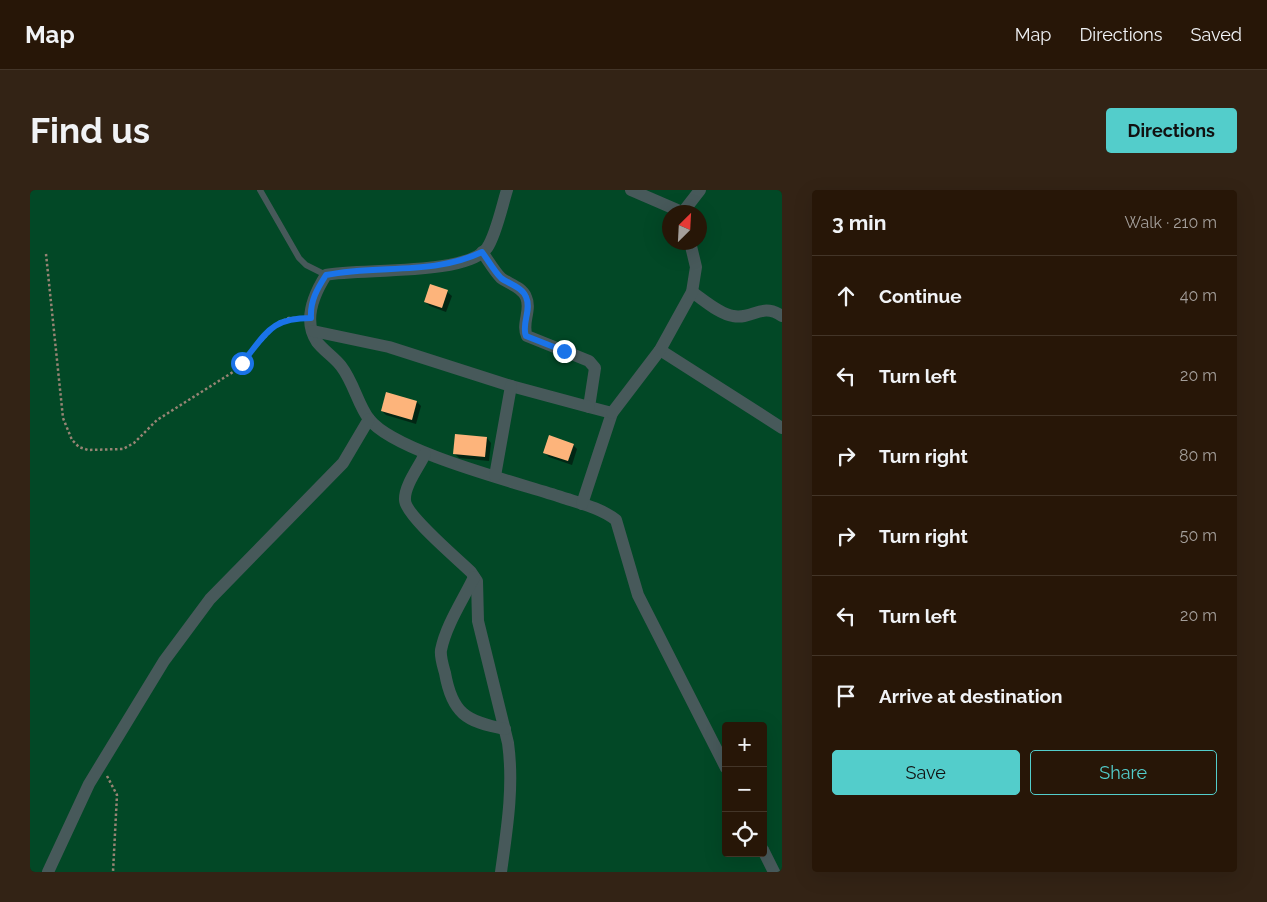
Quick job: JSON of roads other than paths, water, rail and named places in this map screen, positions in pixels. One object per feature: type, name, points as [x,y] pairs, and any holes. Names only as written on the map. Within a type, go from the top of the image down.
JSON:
[{"type":"street","points":[[507,190],[490,241],[482,252],[456,263],[411,269],[339,272],[326,275],[310,307],[313,331],[317,342],[346,372],[369,419],[386,433],[426,454],[582,504],[609,514],[616,520],[638,595],[725,767]]},
{"type":"street","points":[[631,190],[666,205]]},
{"type":"street","points":[[688,205],[700,190]]},
{"type":"street","points":[[582,504],[612,413],[660,350],[692,292],[696,267],[692,250]]},
{"type":"street","points":[[482,252],[500,277],[522,291],[526,297],[528,304],[524,330],[526,336],[589,361],[595,368],[589,407]]},
{"type":"street","points":[[692,292],[730,316],[740,317],[761,310],[769,310],[782,316]]},
{"type":"street","points":[[313,331],[389,347],[511,386],[612,413]]},
{"type":"street","points":[[660,350],[782,428]]},
{"type":"street","points":[[495,476],[511,386]]},
{"type":"street","points":[[48,872],[100,765],[164,661],[200,611],[343,463],[369,419]]},
{"type":"street","points":[[426,454],[404,500],[406,508],[474,577],[478,591],[478,621],[505,729],[510,760],[509,812],[501,872]]},
{"type":"street","points":[[474,577],[450,626],[440,652],[448,692],[464,715],[480,724],[505,729]]},
{"type":"street","points":[[766,857],[774,872]]},
{"type":"lane","points":[[260,190],[299,258],[306,265],[326,275]]}]
